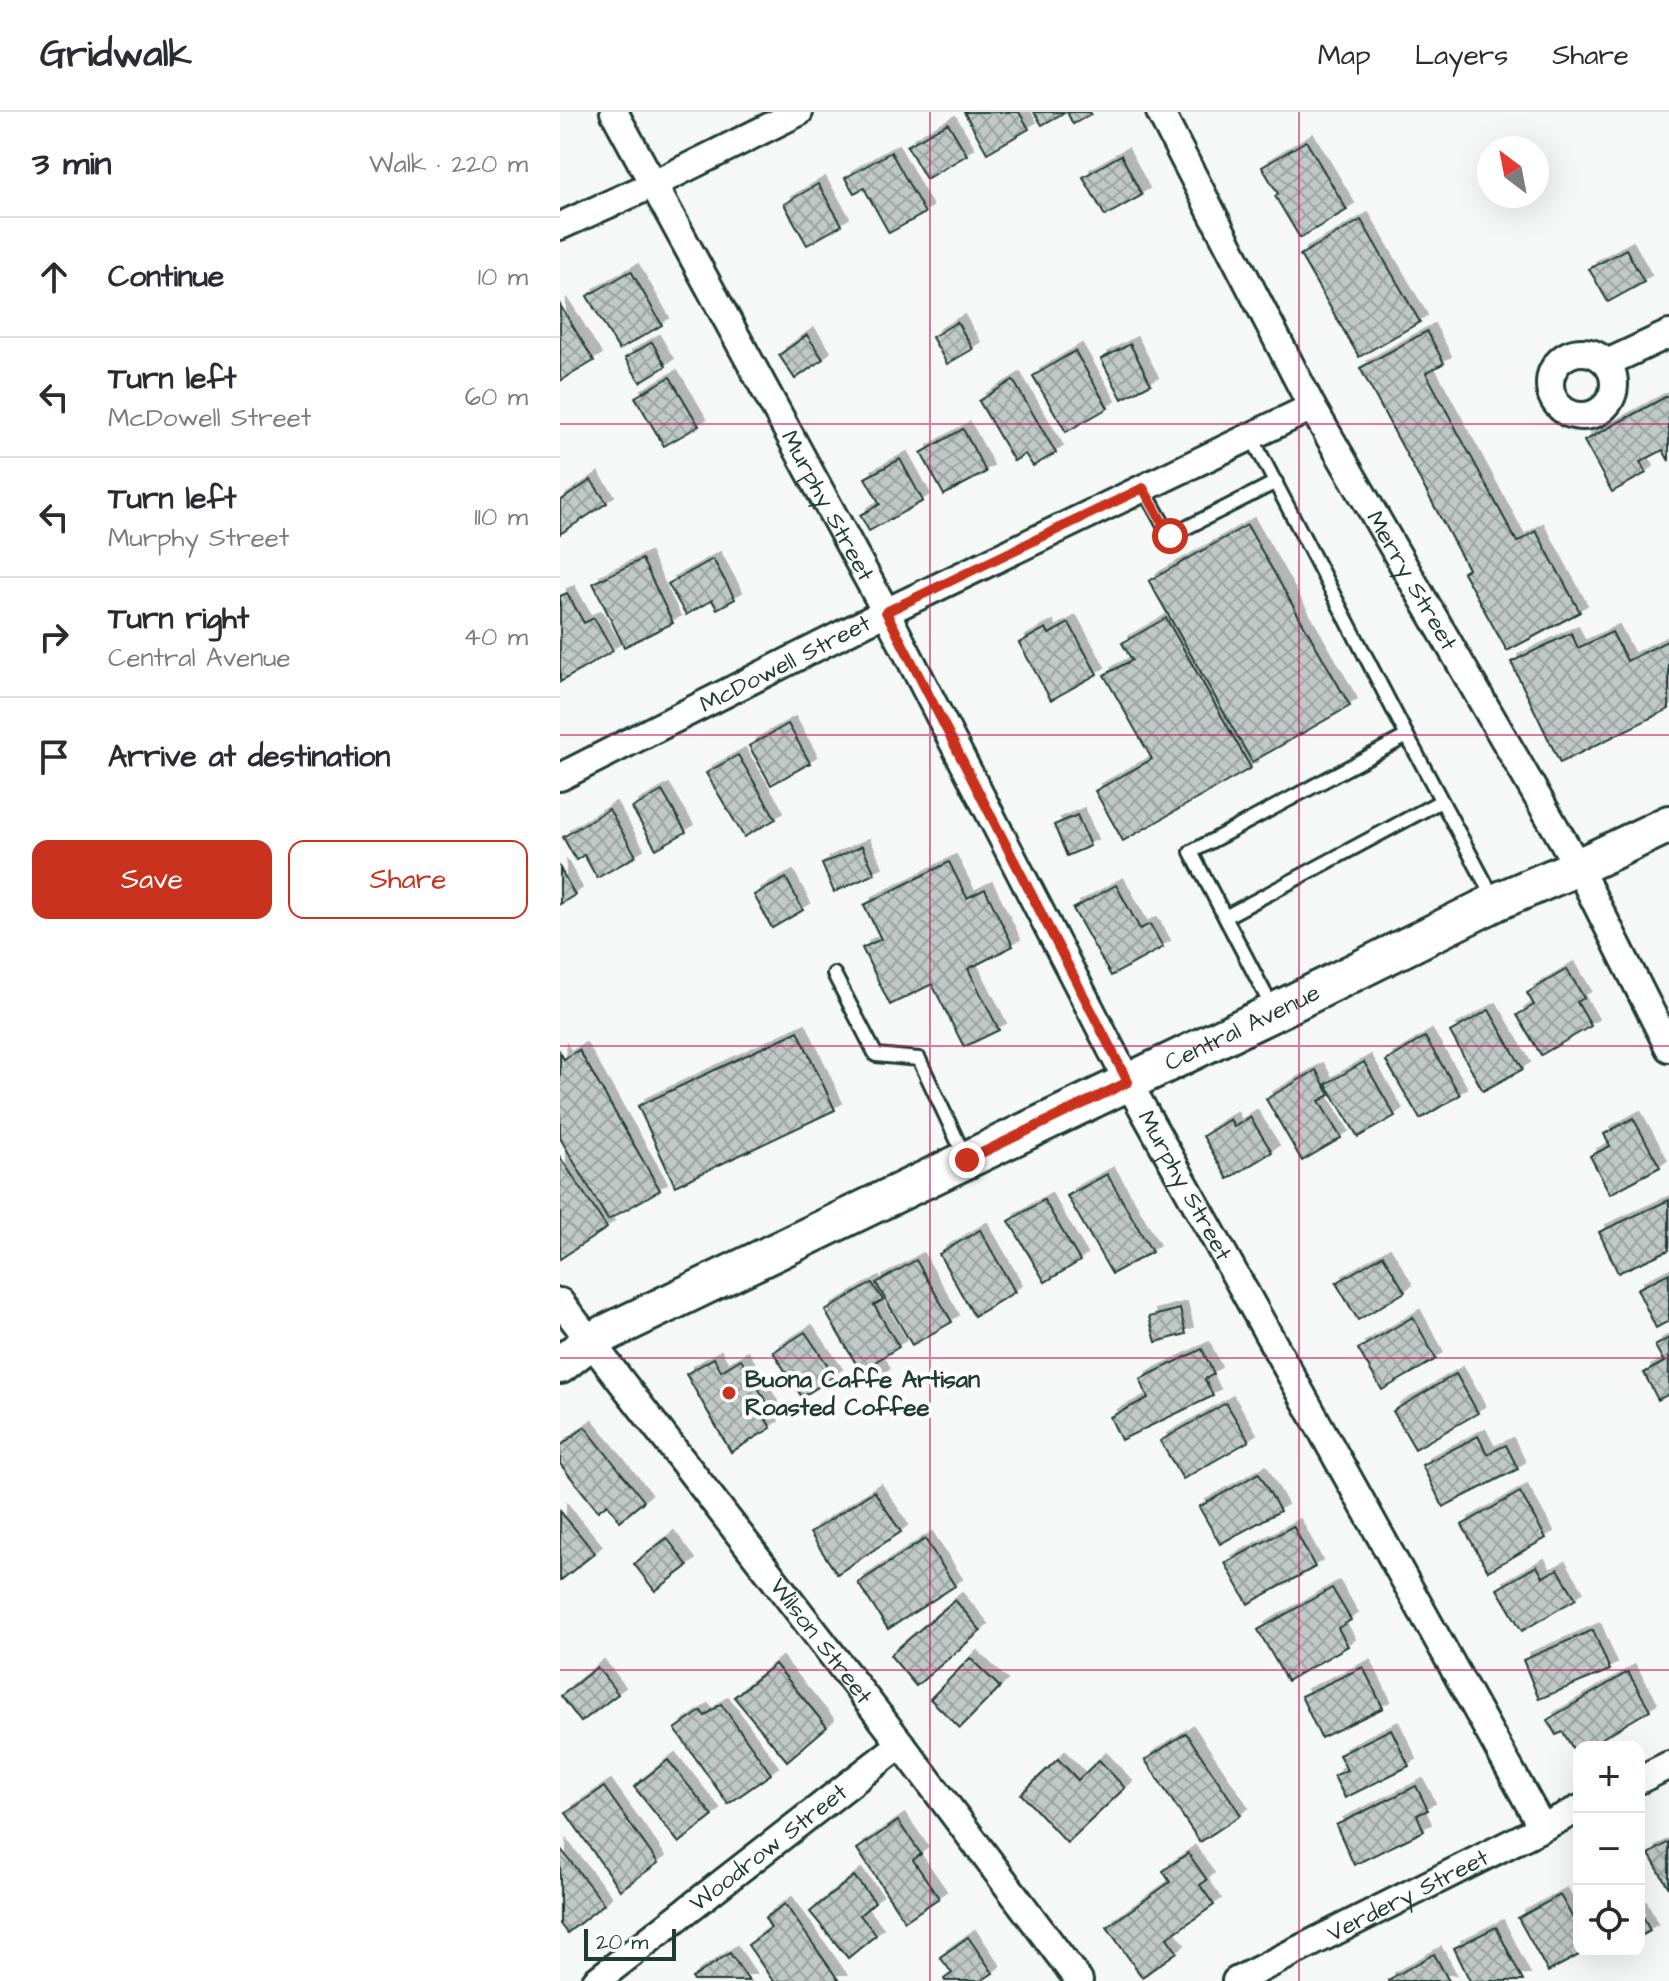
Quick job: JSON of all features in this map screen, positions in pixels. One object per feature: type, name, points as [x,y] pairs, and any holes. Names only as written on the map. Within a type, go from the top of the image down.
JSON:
[{"type":"main road","name":"Central Avenue","points":[[560,1365],[590,1341],[1496,902],[1669,824]]},
{"type":"street","name":"Murphy Street","points":[[614,112],[886,612],[1128,1082],[1542,1827]]},
{"type":"street","points":[[560,226],[654,184],[799,112]]},
{"type":"street","name":"Merry Street","points":[[1160,112],[1312,407],[1578,867],[1669,1048]]},
{"type":"street","points":[[1607,363],[1669,334]]},
{"type":"street","name":"McDowell Street","points":[[560,777],[886,612],[1312,407]]},
{"type":"street","name":"Wilson Street","points":[[560,1302],[901,1744],[1079,1981]]},
{"type":"street","name":"Woodrow Street","points":[[596,1981],[901,1744]]},
{"type":"street","points":[[1645,1777],[1669,1765]]},
{"type":"street","name":"Verdery Street","points":[[1236,1981],[1573,1812]]},
{"type":"lane","points":[[1251,436],[1496,902]]},
{"type":"lane","points":[[1143,488],[1170,536],[1276,482]]},
{"type":"lane","points":[[1274,1012],[1191,852],[1407,736]]},
{"type":"lane","points":[[1225,917],[1441,801]]},
{"type":"lane","points":[[834,974],[876,1055],[919,1059],[967,1160]]},
{"type":"building","points":[[964,112],[1019,112],[1029,129],[987,153]]},
{"type":"building","points":[[1034,112],[1065,112],[1042,125]]},
{"type":"building","points":[[1067,112],[1090,112],[1091,114],[1073,124]]},
{"type":"building","points":[[948,123],[967,155],[926,179],[907,146]]},
{"type":"building","points":[[1306,141],[1347,210],[1300,238],[1262,167]]},
{"type":"building","points":[[891,152],[925,213],[889,233],[864,188],[854,193],[845,178]]},
{"type":"building","points":[[1121,155],[1142,195],[1105,216],[1083,177]]},
{"type":"building","points":[[818,184],[842,225],[807,245],[784,204]]},
{"type":"building","points":[[1361,220],[1420,322],[1359,357],[1300,255]]},
{"type":"building","points":[[1626,249],[1644,282],[1608,302],[1589,269]]},
{"type":"building","points":[[631,271],[662,325],[619,350],[587,296]]},
{"type":"building","points":[[560,305],[594,361],[560,381]]},
{"type":"building","points":[[957,322],[973,349],[947,364],[932,337]]},
{"type":"building","points":[[1427,331],[1444,363],[1426,373],[1517,542],[1536,531],[1580,612],[1507,651],[1463,572],[1468,569],[1360,368]]},
{"type":"building","points":[[807,335],[823,359],[795,379],[779,355]]},
{"type":"building","points":[[652,342],[666,366],[640,382],[625,358]]},
{"type":"building","points":[[1130,344],[1151,384],[1122,399],[1101,359]]},
{"type":"building","points":[[1075,351],[1108,408],[1066,432],[1033,376]]},
{"type":"building","points":[[670,377],[699,426],[664,446],[635,397]]},
{"type":"building","points":[[1013,380],[1056,453],[1033,466],[1025,454],[1014,461],[979,401]]},
{"type":"building","points":[[1669,395],[1669,461],[1663,450],[1640,462],[1646,473],[1612,492],[1584,441]]},
{"type":"building","points":[[963,429],[986,472],[944,495],[921,453]]},
{"type":"building","points":[[900,459],[923,501],[869,531],[860,515],[880,504],[865,478]]},
{"type":"building","points":[[591,480],[607,503],[560,534],[560,501]]},
{"type":"building","points":[[1247,525],[1350,706],[1252,762],[1149,581]]},
{"type":"building","points":[[642,559],[673,623],[624,647],[593,583]]},
{"type":"building","points":[[713,559],[735,599],[717,609],[712,600],[686,615],[668,584]]},
{"type":"building","points":[[567,593],[584,623],[594,618],[613,651],[560,682],[560,596]]},
{"type":"building","points":[[1166,618],[1251,768],[1123,841],[1095,791],[1152,759],[1104,675],[1132,660],[1122,643]]},
{"type":"building","points":[[1069,623],[1097,674],[1051,700],[1019,643],[1046,628],[1049,634]]},
{"type":"building","points":[[1612,632],[1627,661],[1669,640],[1669,709],[1560,763],[1511,662],[1571,633],[1578,648]]},
{"type":"building","points":[[788,724],[810,763],[771,785],[749,746]]},
{"type":"building","points":[[738,755],[776,819],[744,837],[706,773]]},
{"type":"building","points":[[662,791],[686,832],[656,849],[632,808]]},
{"type":"building","points":[[609,809],[636,856],[597,878],[584,855],[576,860],[563,837]]},
{"type":"building","points":[[1077,815],[1090,846],[1067,856],[1054,825]]},
{"type":"building","points":[[862,846],[875,874],[834,892],[822,864]]},
{"type":"building","points":[[949,862],[967,898],[985,889],[1013,946],[968,969],[999,1030],[964,1047],[932,984],[890,1005],[862,948],[881,939],[864,905]]},
{"type":"building","points":[[560,868],[575,895],[560,904]]},
{"type":"building","points":[[786,878],[803,910],[772,928],[754,895]]},
{"type":"building","points":[[1116,885],[1140,929],[1150,924],[1163,947],[1111,976],[1073,909]]},
{"type":"building","points":[[1567,969],[1584,998],[1577,1002],[1591,1026],[1541,1055],[1517,1015],[1534,1005],[1527,993]]},
{"type":"building","points":[[1489,1010],[1523,1069],[1483,1091],[1450,1032]]},
{"type":"building","points":[[798,1031],[835,1110],[675,1186],[638,1106]]},
{"type":"building","points":[[1425,1037],[1460,1095],[1420,1119],[1386,1061]]},
{"type":"building","points":[[579,1050],[660,1190],[608,1220],[560,1138],[560,1052],[564,1059]]},
{"type":"building","points":[[1364,1062],[1395,1116],[1358,1137],[1326,1084]]},
{"type":"building","points":[[1316,1070],[1330,1095],[1319,1101],[1341,1138],[1302,1161],[1266,1099]]},
{"type":"building","points":[[1250,1117],[1272,1152],[1228,1179],[1203,1136],[1230,1119],[1234,1127]]},
{"type":"building","points":[[1633,1118],[1660,1167],[1610,1194],[1590,1156],[1610,1146],[1604,1134]]},
{"type":"building","points":[[560,1157],[607,1228],[560,1259]]},
{"type":"building","points":[[1107,1174],[1152,1252],[1112,1274],[1067,1196]]},
{"type":"building","points":[[1044,1200],[1080,1261],[1045,1282],[1009,1221]]},
{"type":"building","points":[[1669,1200],[1669,1250],[1618,1273],[1599,1232]]},
{"type":"building","points":[[980,1230],[1015,1292],[974,1316],[939,1254]]},
{"type":"building","points":[[1383,1255],[1405,1292],[1358,1320],[1336,1283]]},
{"type":"building","points":[[916,1260],[952,1322],[912,1345],[876,1283]]},
{"type":"building","points":[[1669,1273],[1669,1321],[1656,1328],[1637,1289]]},
{"type":"building","points":[[872,1283],[883,1300],[874,1305],[899,1347],[875,1362],[883,1375],[868,1384],[825,1311]]},
{"type":"building","points":[[1180,1309],[1186,1334],[1156,1342],[1149,1317]]},
{"type":"building","points":[[1413,1317],[1436,1359],[1382,1390],[1358,1349]]},
{"type":"building","points":[[805,1332],[835,1376],[802,1397],[773,1352]]},
{"type":"building","points":[[1669,1338],[1669,1394],[1658,1400],[1644,1373],[1664,1362],[1655,1346]]},
{"type":"building","points":[[1202,1349],[1214,1374],[1205,1379],[1213,1396],[1121,1440],[1110,1417],[1148,1398],[1140,1379]]},
{"type":"building","name":"Buona Caffe Artisan Roasted Coffee","points":[[714,1358],[721,1371],[741,1359],[773,1413],[765,1417],[771,1428],[731,1452],[686,1374]]},
{"type":"building","points":[[1456,1374],[1478,1413],[1415,1449],[1393,1411]]},
{"type":"building","points":[[1226,1403],[1249,1441],[1183,1479],[1160,1441]]},
{"type":"building","points":[[585,1427],[644,1501],[620,1521],[607,1504],[598,1511],[560,1464],[560,1446]]},
{"type":"building","points":[[1478,1436],[1487,1454],[1506,1445],[1518,1469],[1443,1507],[1422,1465]]},
{"type":"building","points":[[1259,1473],[1280,1511],[1220,1544],[1199,1507]]},
{"type":"building","points":[[874,1491],[901,1532],[837,1574],[810,1533]]},
{"type":"building","points":[[1520,1492],[1546,1538],[1488,1571],[1462,1525]]},
{"type":"building","points":[[560,1511],[595,1553],[561,1580],[560,1580]]},
{"type":"building","points":[[1293,1526],[1315,1567],[1248,1604],[1225,1563]]},
{"type":"building","points":[[667,1538],[688,1566],[655,1591],[634,1564]]},
{"type":"building","points":[[925,1539],[955,1586],[888,1629],[858,1583]]},
{"type":"building","points":[[1537,1566],[1543,1577],[1558,1569],[1576,1599],[1522,1631],[1497,1589]]},
{"type":"building","points":[[1332,1588],[1351,1620],[1338,1628],[1348,1646],[1287,1681],[1258,1630]]},
{"type":"building","points":[[955,1600],[981,1631],[916,1686],[890,1655]]},
{"type":"building","points":[[1593,1630],[1610,1670],[1539,1699],[1523,1660]]},
{"type":"building","points":[[970,1658],[1000,1687],[960,1728],[930,1699]]},
{"type":"building","points":[[775,1664],[827,1727],[787,1761],[734,1697]]},
{"type":"building","points":[[597,1667],[618,1694],[581,1722],[561,1696]]},
{"type":"building","points":[[1363,1667],[1383,1708],[1321,1738],[1301,1696]]},
{"type":"building","points":[[1628,1672],[1650,1710],[1597,1741],[1573,1741],[1573,1749],[1563,1732],[1556,1735],[1547,1720]]},
{"type":"building","points":[[721,1704],[771,1774],[728,1804],[675,1729],[701,1711],[705,1716]]},
{"type":"building","points":[[1391,1729],[1409,1766],[1345,1798],[1334,1776],[1347,1770],[1339,1755]]},
{"type":"building","points":[[1186,1733],[1241,1815],[1200,1842],[1145,1760]]},
{"type":"building","points":[[1058,1759],[1078,1780],[1099,1760],[1125,1788],[1067,1843],[1021,1794]]},
{"type":"building","points":[[668,1760],[713,1816],[679,1843],[634,1787]]},
{"type":"building","points":[[1416,1786],[1428,1810],[1417,1815],[1424,1831],[1354,1865],[1336,1825]]},
{"type":"building","points":[[604,1787],[658,1863],[620,1890],[566,1813]]},
{"type":"building","points":[[898,1821],[921,1854],[913,1860],[939,1898],[905,1921],[857,1849]]},
{"type":"building","points":[[1669,1842],[1669,1888],[1649,1854]]},
{"type":"building","points":[[560,1848],[604,1904],[567,1933],[560,1924]]},
{"type":"building","points":[[1188,1853],[1207,1880],[1200,1885],[1214,1905],[1167,1938],[1177,1952],[1142,1977],[1107,1927],[1170,1882],[1163,1871]]},
{"type":"building","points":[[854,1876],[875,1902],[860,1915],[876,1935],[848,1958],[810,1912]]},
{"type":"building","points":[[1560,1895],[1573,1918],[1575,1957],[1548,1972],[1518,1918]]},
{"type":"building","points":[[785,1904],[839,1981],[773,1981],[748,1945],[771,1928],[765,1918]]},
{"type":"building","points":[[1496,1927],[1523,1981],[1470,1981],[1454,1948]]},
{"type":"building","points":[[968,1937],[993,1973],[981,1981],[945,1981],[952,1973],[940,1957]]},
{"type":"building","points":[[730,1953],[749,1981],[694,1981],[692,1978]]},
{"type":"building","points":[[1434,1954],[1449,1981],[1388,1981],[1388,1980]]},
{"type":"place","name":"Buona Caffe Artisan Roasted Coffee","points":[[729,1393]]},
{"type":"route","points":[[967,1160],[1128,1082],[886,612],[1143,488],[1170,536]]}]
